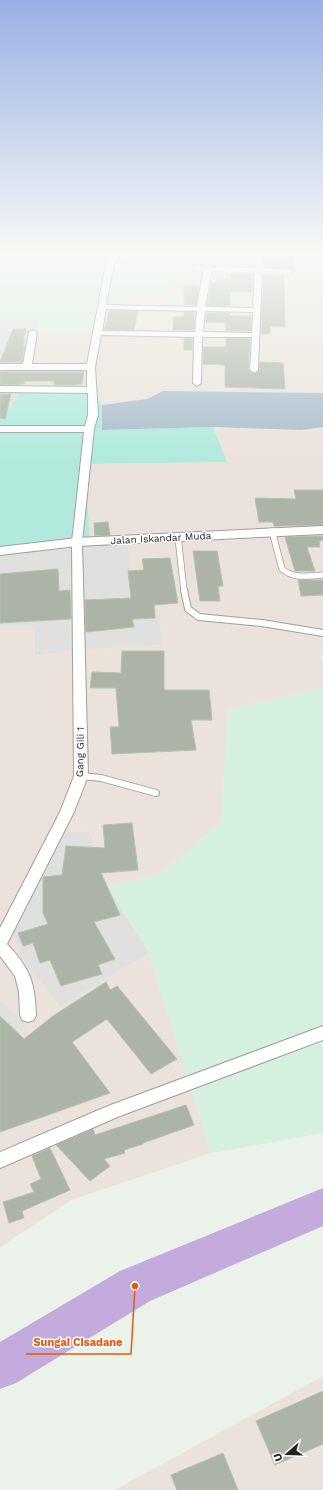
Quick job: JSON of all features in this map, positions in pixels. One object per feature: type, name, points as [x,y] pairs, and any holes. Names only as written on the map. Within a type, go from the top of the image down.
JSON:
[{"type":"street","name":"Gang Gili 1","points":[[0,944],[67,812],[81,776],[77,542],[89,429],[93,415],[91,367],[99,322]]},
{"type":"street","points":[[197,383],[198,322]]},
{"type":"street","points":[[254,370],[256,322]]},
{"type":"street","points":[[27,366],[33,332]]},
{"type":"street","points":[[96,333],[255,335]]},
{"type":"street","points":[[0,367],[91,367]]},
{"type":"street","points":[[0,389],[91,390]]},
{"type":"street","points":[[0,429],[89,429]]},
{"type":"street","name":"Jalan Iskandar Muda","points":[[0,551],[77,542],[323,530]]},
{"type":"street","points":[[0,944],[22,971],[28,985],[28,1015]]},
{"type":"street","points":[[0,1160],[114,1111],[323,1033]]},
{"type":"lane","points":[[272,532],[282,568],[285,573],[298,576],[323,575]]},
{"type":"lane","points":[[178,537],[185,601],[188,609],[199,617],[262,623],[323,633]]},
{"type":"lane","points":[[81,776],[100,778],[156,793]]},
{"type":"shaded area","points":[[0,322],[38,322],[30,364],[92,366],[89,388],[11,408],[0,408]]},
{"type":"shaded area","points":[[93,322],[323,322],[323,393],[163,391],[147,399],[102,405],[89,388],[92,366],[30,365],[37,332],[91,331]]},
{"type":"shaded area","points":[[19,391],[92,392],[102,405],[102,430],[213,427],[227,462],[85,464],[90,538],[0,549],[0,408],[11,408]]},
{"type":"shaded area","points":[[163,391],[323,393],[323,427],[302,430],[213,427],[102,430],[102,405],[147,399]]},
{"type":"shaded area","points":[[213,427],[302,430],[323,427],[323,654],[320,656],[323,662],[323,688],[228,710],[221,823],[159,875],[108,887],[90,832],[66,831],[37,879],[12,933],[22,958],[60,1007],[149,953],[211,1153],[71,1200],[0,1247],[0,1048],[26,1025],[0,999],[0,626],[34,626],[35,656],[77,650],[162,645],[158,609],[134,608],[127,536],[90,538],[85,464],[226,462]]},
{"type":"shaded area","points":[[127,536],[135,608],[158,609],[162,645],[77,650],[35,656],[34,626],[0,626],[0,550]]},
{"type":"shaded area","points":[[66,831],[90,832],[108,887],[149,953],[60,1007],[22,958],[12,933],[37,879]]},
{"type":"shaded area","points":[[0,999],[27,1025],[0,1048]]},
{"type":"shaded area","points":[[323,1376],[323,1490],[115,1490]]},
{"type":"green space","points":[[38,322],[93,322],[91,332],[37,332]]},
{"type":"green space","points":[[323,688],[323,1030],[315,1034],[323,1047],[323,1133],[211,1153],[149,953],[108,887],[159,875],[221,823],[228,710]]},
{"type":"building","points":[[106,322],[136,322],[134,330],[104,330]]},
{"type":"building","points":[[174,322],[194,322],[194,330],[173,330]]},
{"type":"building","points":[[205,322],[251,322],[251,331],[226,331],[226,323]]},
{"type":"building","points":[[261,322],[285,322],[285,327],[270,326],[270,334],[261,334]]},
{"type":"building","points":[[13,329],[26,329],[23,340],[25,340],[23,346],[25,346],[22,362],[0,362]]},
{"type":"building","points":[[184,338],[192,338],[192,350],[184,350]]},
{"type":"building","points":[[226,338],[250,338],[248,370],[253,374],[259,371],[260,362],[283,363],[285,389],[225,387],[225,365],[203,364],[203,347],[226,347]]},
{"type":"building","points":[[0,372],[84,372],[82,384],[54,385],[54,381],[24,381],[24,384],[0,385]]},
{"type":"building","points":[[0,394],[11,394],[5,419],[0,418]]},
{"type":"building","points":[[294,490],[323,490],[323,525],[274,526],[273,522],[259,522],[255,498],[296,499]]},
{"type":"building","points":[[108,522],[110,535],[95,536],[94,523]]},
{"type":"building","points":[[323,536],[323,540],[319,541],[320,547],[307,547],[315,571],[295,571],[285,537]]},
{"type":"building","points":[[193,551],[217,551],[223,586],[218,586],[220,601],[200,601]]},
{"type":"building","points":[[170,558],[178,603],[154,605],[155,618],[132,619],[134,627],[86,632],[85,600],[131,598],[128,571],[144,570],[142,559]]},
{"type":"building","points":[[58,569],[59,591],[70,590],[71,619],[0,623],[0,574]]},
{"type":"building","points":[[298,580],[323,580],[323,595],[301,596]]},
{"type":"building","points":[[122,651],[164,651],[164,690],[209,690],[212,720],[191,720],[196,750],[112,754],[110,727],[119,727],[116,688],[90,688],[92,672],[121,673]]},
{"type":"building","points":[[132,823],[138,870],[101,873],[120,915],[94,922],[115,959],[98,965],[102,974],[61,986],[50,960],[40,963],[33,943],[23,946],[18,933],[48,924],[43,913],[43,877],[62,875],[66,846],[105,848],[103,825]]},
{"type":"building","points":[[106,982],[110,990],[117,986],[177,1059],[151,1074],[107,1019],[72,1042],[110,1093],[0,1132],[0,1016],[24,1039],[53,1016]]},
{"type":"building","points":[[186,1105],[194,1125],[124,1150],[125,1153],[104,1159],[110,1166],[90,1181],[56,1145],[93,1129],[95,1135]]},
{"type":"building","points":[[50,1148],[70,1190],[22,1211],[24,1218],[9,1223],[3,1202],[34,1192],[30,1184],[41,1179],[32,1156]]},
{"type":"building","points":[[323,1391],[323,1444],[275,1465],[256,1421]]},
{"type":"building","points":[[223,1453],[238,1490],[177,1490],[171,1475]]},
{"type":"waterway","points":[[0,1367],[135,1286],[323,1207]]},
{"type":"place","name":"Sungai Cisadane","points":[[135,1286]]}]
